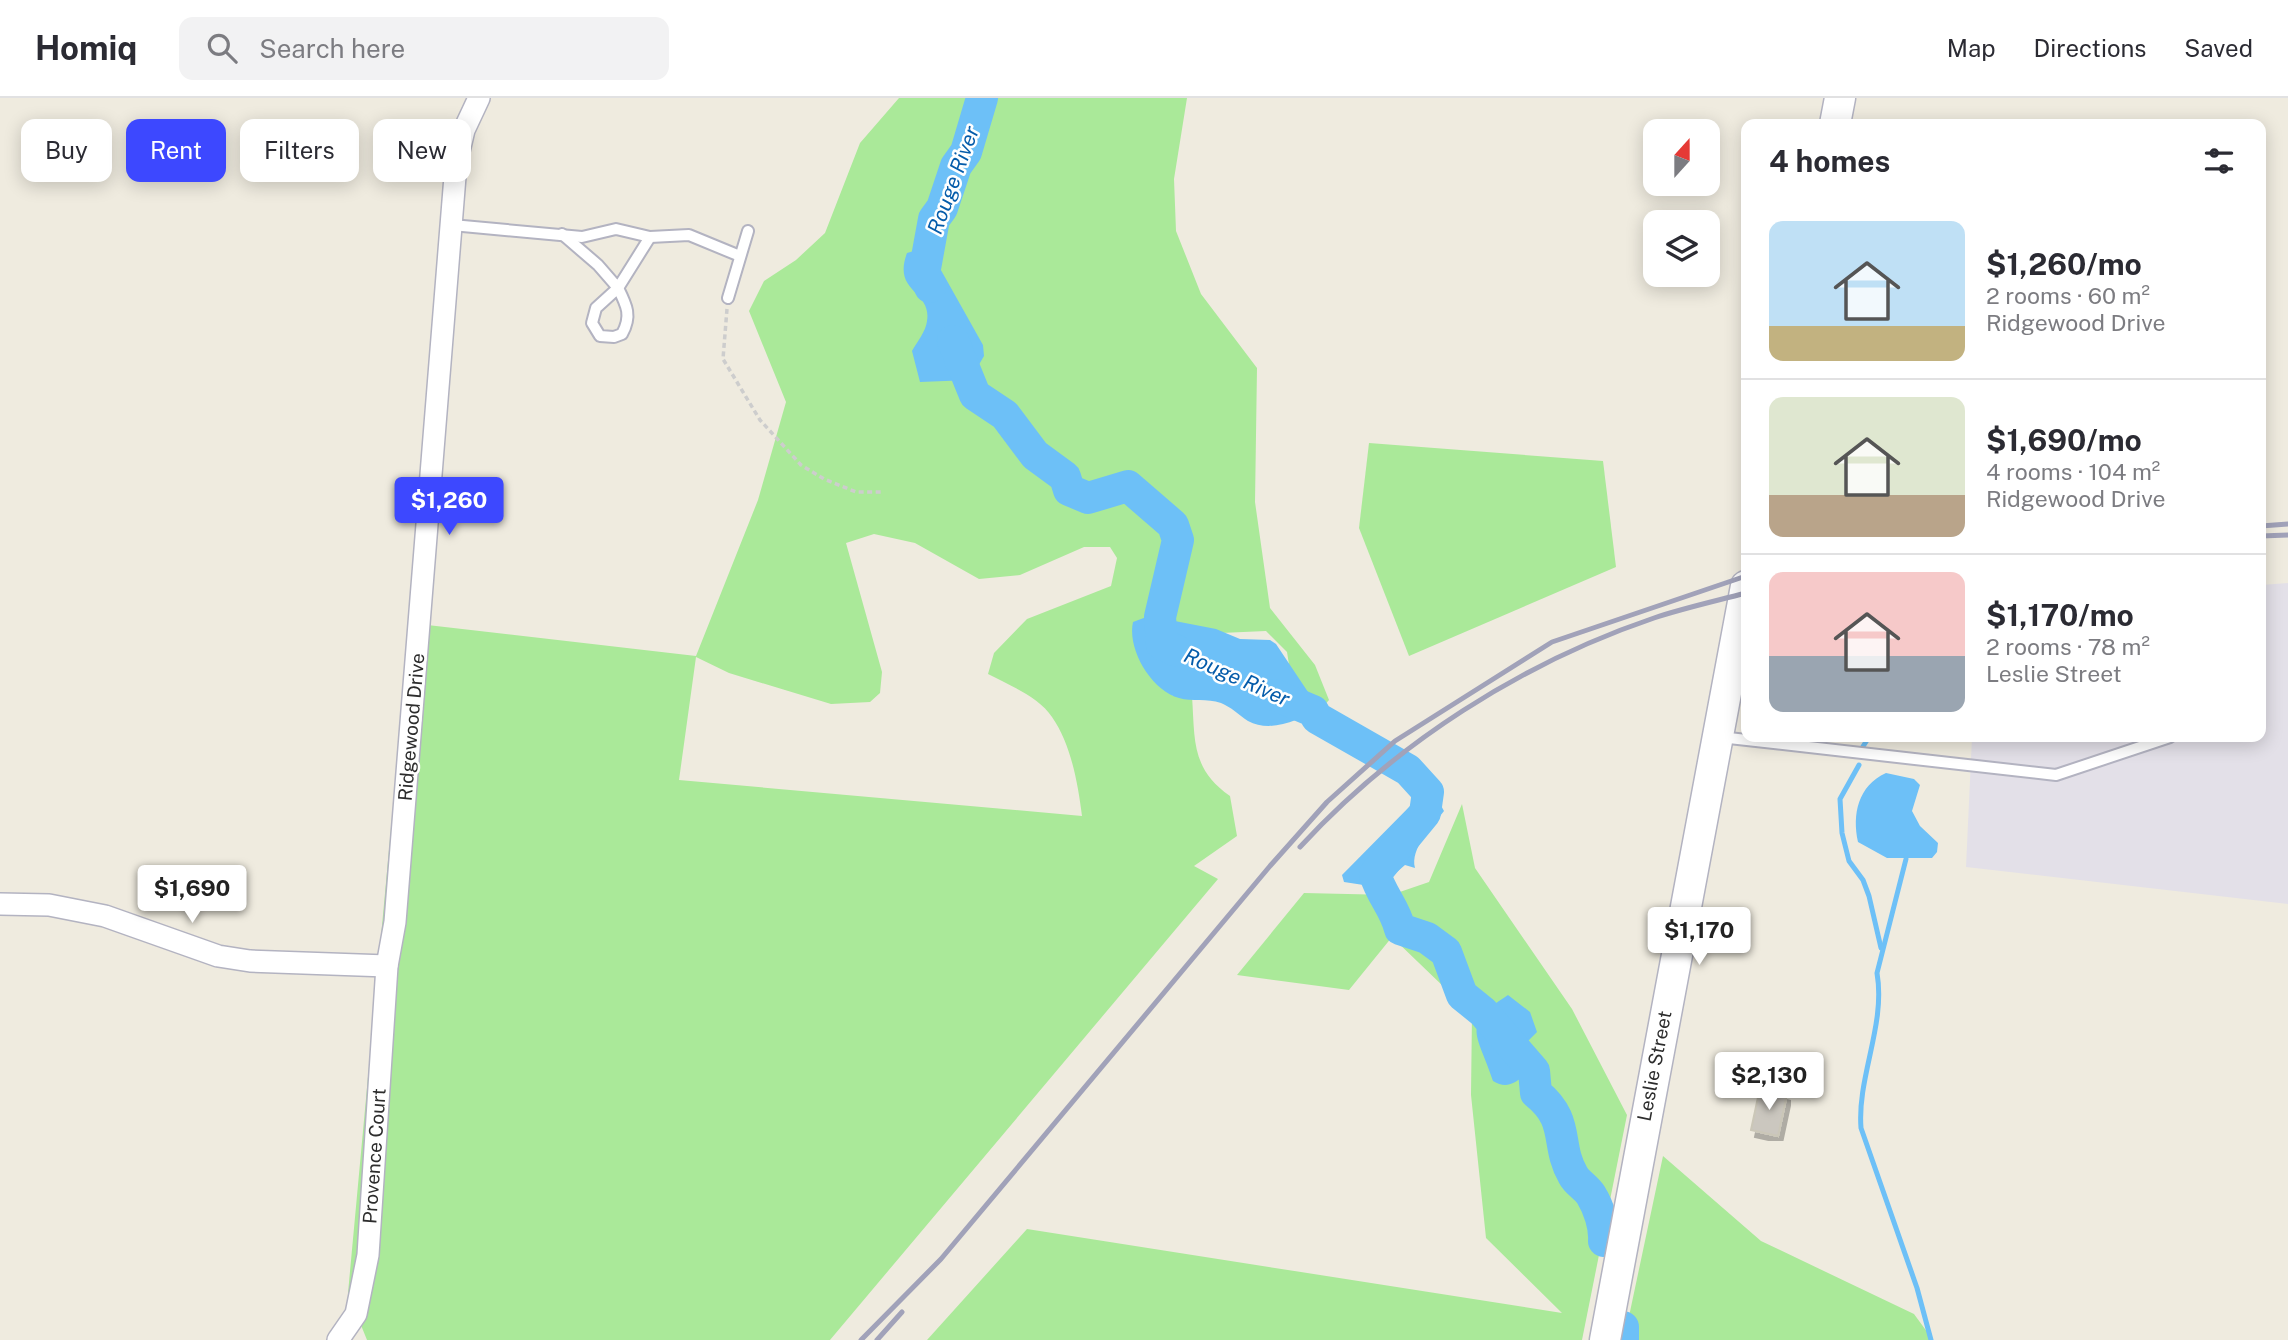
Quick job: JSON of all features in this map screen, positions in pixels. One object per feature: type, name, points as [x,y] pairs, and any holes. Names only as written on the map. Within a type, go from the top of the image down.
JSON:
[{"type":"street","name":"Ridgewood Drive","points":[[387,966],[395,922],[456,164],[464,130],[480,98]]},
{"type":"street","points":[[1836,119],[1840,98]]},
{"type":"street","name":"Leslie Street","points":[[1605,1340],[1741,612]]},
{"type":"street","points":[[0,904],[49,905],[105,916],[218,956],[250,961],[387,966]]},
{"type":"street","name":"Provence Court","points":[[338,1340],[356,1314],[368,1255],[387,966]]},
{"type":"lane","points":[[452,225],[582,237],[616,229],[650,237],[689,235],[740,256]]},
{"type":"lane","points":[[728,298],[748,231]]},
{"type":"lane","points":[[562,234],[598,265],[618,288],[629,308],[628,323],[622,334],[614,337],[600,336],[592,323],[596,308],[618,288],[650,237]]},
{"type":"lane","points":[[1717,737],[1741,740]]},
{"type":"lane","points":[[1762,742],[2056,775],[2155,742]]},
{"type":"path","points":[[728,298],[723,359],[760,420],[801,465],[824,480],[856,492],[883,492]]},
{"type":"shaded area","points":[[2288,583],[2288,904],[1966,867],[1972,742],[2266,742],[2266,585]]},
{"type":"green space","points":[[899,98],[1187,98],[1174,179],[1176,231],[1201,294],[1257,368],[1255,502],[1270,608],[1315,665],[1329,700],[1315,716],[1291,677],[1287,652],[1266,631],[1198,634],[1151,655],[1173,696],[1192,696],[1195,740],[1202,764],[1217,786],[1230,796],[1237,836],[1194,866],[1218,879],[830,1340],[367,1340],[348,1293],[410,623],[696,656],[758,500],[786,402],[749,311],[764,281],[796,260],[825,233],[860,143]],"holes":[[[874,534],[915,543],[979,579],[1020,575],[1084,547],[1110,547],[1117,558],[1111,586],[1027,619],[994,653],[988,674],[1032,698],[1052,717],[1069,752],[1082,816],[679,780],[696,657],[729,673],[831,704],[870,702],[880,693],[882,672],[846,543]]]},
{"type":"green space","points":[[1369,443],[1603,461],[1616,567],[1409,656],[1359,528]]},
{"type":"green space","points":[[1462,804],[1475,868],[1572,1009],[1627,1115],[1582,1340],[927,1340],[1027,1229],[1562,1313],[1486,1238],[1471,1095],[1472,1014],[1392,937],[1349,990],[1237,975],[1304,893],[1391,895],[1429,882]]},
{"type":"green space","points":[[1663,1156],[1761,1241],[1914,1314],[1933,1340],[1624,1340]]},
{"type":"water","points":[[928,247],[983,345],[984,356],[970,380],[920,382],[912,351],[925,329],[927,311],[924,303],[908,284],[904,276],[904,266],[907,253]]},
{"type":"water","points":[[1149,616],[1216,629],[1240,639],[1270,640],[1276,644],[1318,707],[1294,721],[1266,726],[1248,721],[1221,703],[1184,699],[1169,694],[1159,687],[1143,667],[1134,644],[1133,622]]},
{"type":"water","points":[[1886,773],[1914,779],[1920,785],[1912,811],[1920,826],[1938,843],[1937,852],[1932,858],[1887,858],[1858,842],[1856,821],[1859,802],[1869,785]]},
{"type":"water","points":[[1433,791],[1444,811],[1419,845],[1414,860],[1415,868],[1405,865],[1375,891],[1370,886],[1344,882],[1342,875],[1418,798]]},
{"type":"water","points":[[1508,995],[1530,1012],[1537,1032],[1528,1041],[1531,1070],[1517,1081],[1504,1085],[1493,1081],[1476,1031],[1483,1015]]},
{"type":"building","points":[[1760,1088],[1787,1094],[1778,1136],[1751,1130]]},
{"type":"waterway","name":"Rouge River","points":[[930,287],[924,274],[934,219],[942,208],[956,166],[966,152],[982,98]]},
{"type":"waterway","name":"Rouge River","points":[[953,341],[975,395],[1005,415],[1035,455],[1065,477],[1069,490],[1088,498],[1128,486],[1173,525],[1178,540],[1160,617],[1162,644],[1177,651]]},
{"type":"waterway","name":"Rouge River","points":[[1275,695],[1313,711],[1317,718],[1408,770],[1428,792],[1425,813],[1375,874],[1378,882],[1400,929],[1427,938],[1446,952],[1462,995],[1483,1012],[1534,1071],[1536,1093],[1554,1113],[1568,1164],[1575,1178],[1589,1192],[1597,1206],[1604,1241]]},
{"type":"waterway","points":[[1862,748],[1866,742]]},
{"type":"waterway","points":[[1859,765],[1840,799],[1842,833],[1849,861],[1863,880],[1869,896],[1881,948]]},
{"type":"waterway","points":[[1906,859],[1877,973],[1878,1012],[1863,1090],[1861,1128],[1917,1288],[1931,1340]]},
{"type":"waterway","name":"Rouge River","points":[[1623,1327],[1623,1340]]},
{"type":"railway","points":[[2266,526],[2288,524]]},
{"type":"railway","points":[[2266,536],[2288,535]]},
{"type":"railway","points":[[861,1340],[941,1259],[1270,866],[1327,802],[1395,741],[1552,642],[1741,578]]},
{"type":"railway","points":[[1300,847],[1337,809],[1419,741],[1509,683],[1604,637],[1665,614],[1741,594]]},
{"type":"railway","points":[[877,1340],[902,1312]]}]
